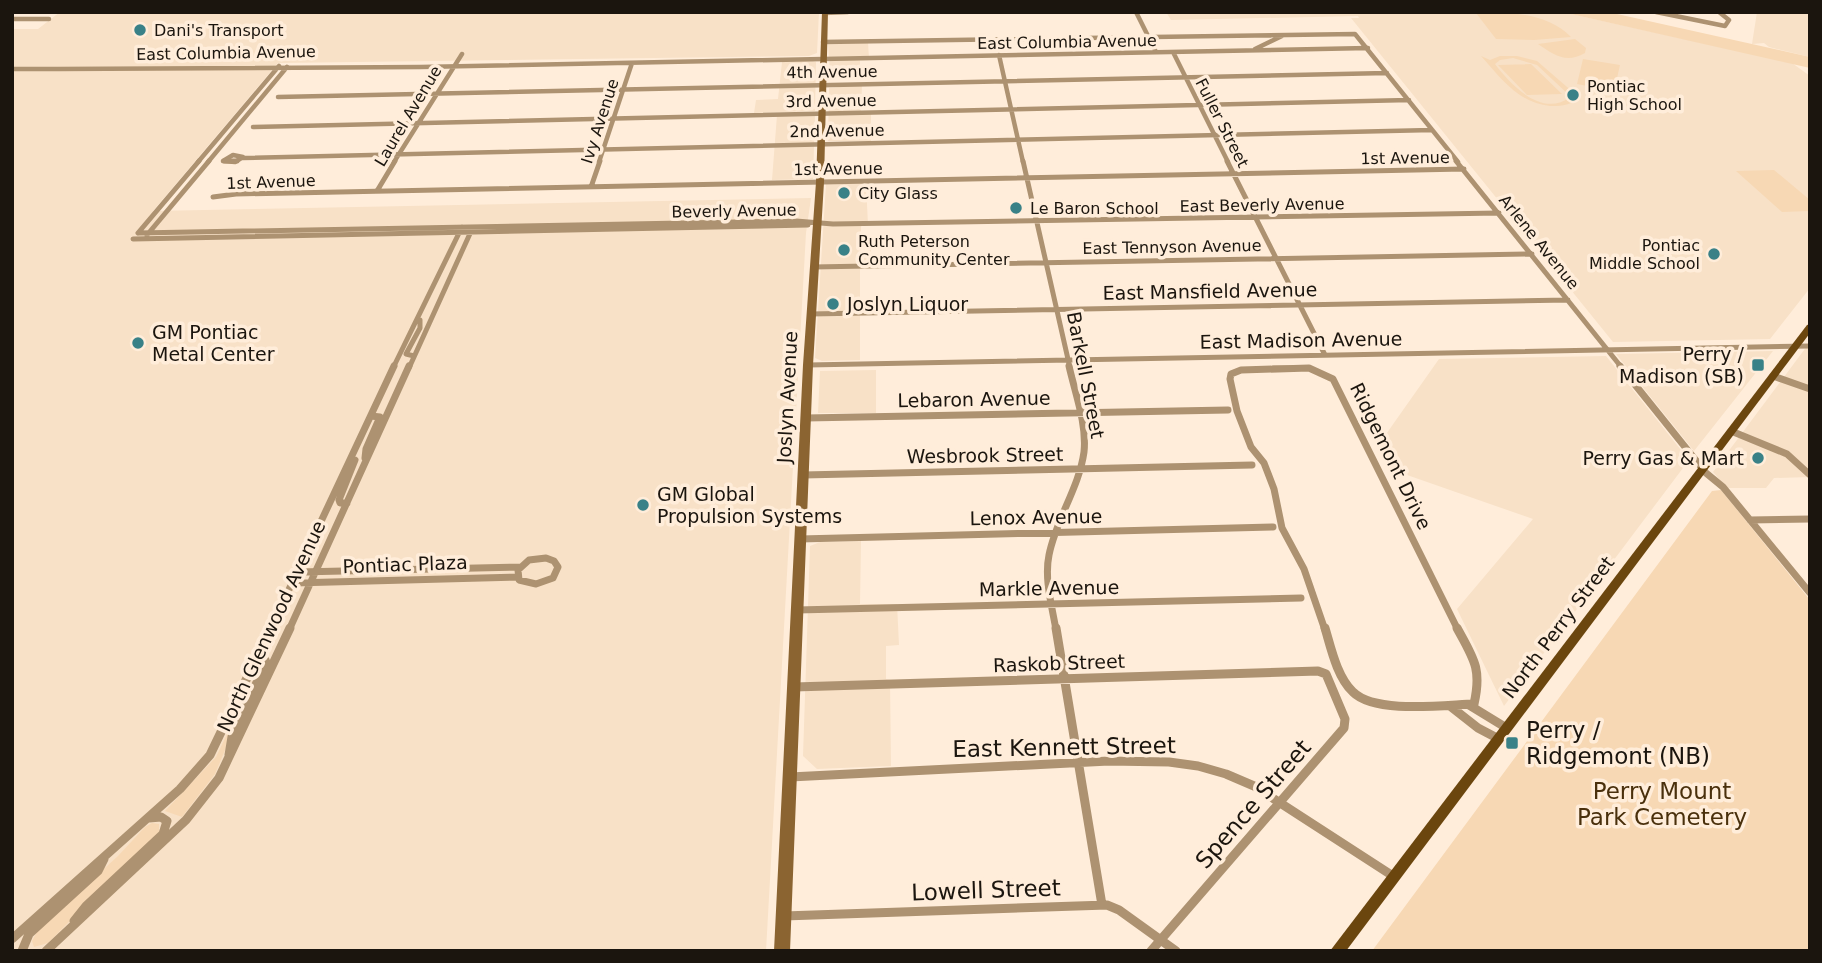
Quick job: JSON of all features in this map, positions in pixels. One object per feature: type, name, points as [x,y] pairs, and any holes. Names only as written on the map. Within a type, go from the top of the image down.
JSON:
[{"type":"main road","name":"Joslyn Avenue","points":[[782,951],[810,314],[822,144],[825,12]]},
{"type":"main road","name":"North Perry Street","points":[[1337,951],[1810,327]]},
{"type":"street","points":[[825,12],[848,12]]},
{"type":"street","points":[[1136,12],[1156,52]]},
{"type":"street","points":[[1656,12],[1724,26],[1729,20],[1719,12]]},
{"type":"street","points":[[1684,19],[1688,15],[1685,12]]},
{"type":"street","points":[[12,19],[49,19]]},
{"type":"street","points":[[1266,33],[1275,39]]},
{"type":"street","points":[[823,42],[1289,33]]},
{"type":"street","points":[[1249,50],[1289,33]]},
{"type":"street","name":"Arlene Avenue","points":[[1289,33],[1353,33],[1367,48],[1703,468],[1721,485],[1810,593]]},
{"type":"street","points":[[1264,45],[1272,50]]},
{"type":"street","name":"East Columbia Avenue","points":[[12,69],[632,63],[1367,48]]},
{"type":"street","name":"Fuller Street","points":[[1173,52],[1325,355]]},
{"type":"street","name":"Laurel Avenue","points":[[377,191],[462,54]]},
{"type":"street","name":"Barkell Street","points":[[999,55],[1085,445],[1082,469],[1053,533],[1046,566],[1102,905]]},
{"type":"street","name":"East Columbia Avenue","points":[[661,62],[711,58]]},
{"type":"street","name":"East Columbia Avenue","points":[[288,66],[343,68],[602,60],[766,59]]},
{"type":"street","name":"East Columbia Avenue","points":[[552,64],[602,60]]},
{"type":"street","name":"Ivy Avenue","points":[[591,187],[632,63]]},
{"type":"street","name":"East Columbia Avenue","points":[[343,68],[348,65],[395,64]]},
{"type":"street","points":[[138,233],[279,66]]},
{"type":"street","points":[[147,236],[288,66]]},
{"type":"street","name":"4th Avenue","points":[[278,97],[1387,73]]},
{"type":"street","name":"3rd Avenue","points":[[253,127],[1409,100]]},
{"type":"street","name":"2nd Avenue","points":[[242,158],[1432,130]]},
{"type":"street","name":"1st Avenue","points":[[213,197],[377,191],[1464,169]]},
{"type":"street","name":"East Beverly Avenue","points":[[816,224],[1499,213]]},
{"type":"street","name":"Beverly Avenue","points":[[147,236],[138,233],[132,239],[147,236],[816,224]]},
{"type":"street","name":"North Glenwood Avenue","points":[[12,939],[190,780],[210,755],[294,583],[389,372],[420,316],[460,230]]},
{"type":"street","name":"North Glenwood Avenue","points":[[46,951],[172,835],[204,799],[227,763],[472,230]]},
{"type":"street","name":"East Tennyson Avenue","points":[[813,267],[1531,254]]},
{"type":"street","name":"East Mansfield Avenue","points":[[810,314],[1568,300]]},
{"type":"street","name":"North Glenwood Avenue","points":[[414,356],[406,354],[420,328],[420,316]]},
{"type":"street","name":"East Madison Avenue","points":[[808,365],[1810,346]]},
{"type":"street","points":[[1278,356],[1283,368]]},
{"type":"street","name":"Ridgemont Drive","points":[[1309,368],[1333,379],[1406,523],[1438,594],[1474,659],[1479,682],[1475,702],[1469,705],[1398,707],[1375,703],[1356,695],[1342,677],[1315,606],[1314,594],[1282,528],[1274,489],[1266,468],[1251,447],[1237,411],[1239,404],[1230,380],[1231,374],[1241,370],[1309,368]]},
{"type":"street","points":[[1773,376],[1810,389]]},
{"type":"street","name":"Lebaron Avenue","points":[[806,418],[1228,410]]},
{"type":"street","name":"North Glenwood Avenue","points":[[364,465],[366,449],[380,417],[371,416]]},
{"type":"street","points":[[1731,431],[1787,454],[1810,475]]},
{"type":"street","name":"North Glenwood Avenue","points":[[347,503],[338,502],[354,468],[355,452]]},
{"type":"street","name":"Wesbrook Street","points":[[803,475],[1252,465]]},
{"type":"street","points":[[1750,520],[1810,519]]},
{"type":"street","name":"Lenox Avenue","points":[[800,539],[1273,527]]},
{"type":"street","points":[[541,558],[551,559],[558,567],[553,578],[538,585],[527,584],[518,577],[521,567],[529,561],[541,558]]},
{"type":"street","name":"Pontiac Plaza","points":[[299,572],[521,567]]},
{"type":"street","name":"Pontiac Plaza","points":[[294,583],[518,577]]},
{"type":"street","name":"Markle Avenue","points":[[797,610],[1301,598]]},
{"type":"street","name":"North Glenwood Avenue","points":[[227,763],[232,737],[266,663],[265,660],[258,659]]},
{"type":"street","name":"Raskob Street","points":[[794,687],[1325,673]]},
{"type":"street","name":"Spence Street","points":[[1151,951],[1345,726],[1337,698],[1325,673]]},
{"type":"street","points":[[1450,705],[1478,728],[1501,733]]},
{"type":"street","points":[[1469,705],[1501,733]]},
{"type":"street","name":"East Kennett Street","points":[[790,777],[909,769],[1161,761],[1195,765],[1243,781],[1393,876]]},
{"type":"street","name":"North Glenwood Avenue","points":[[58,940],[86,906],[163,834],[168,824],[165,818],[148,819]]},
{"type":"street","name":"North Glenwood Avenue","points":[[22,951],[29,934],[98,871],[105,855]]},
{"type":"street","name":"Lowell Street","points":[[784,916],[1102,905],[1119,910],[1176,951]]},
{"type":"shaded area","points":[[60,12],[819,12],[817,53],[809,56],[278,63],[153,211],[811,198],[806,233],[766,951],[12,951],[12,29],[38,29]]},
{"type":"shaded area","points":[[1166,12],[1562,12],[1792,63],[1810,76],[1810,288],[1770,339],[1613,342],[1351,18],[1359,18],[1358,16],[1171,20]]},
{"type":"shaded area","points":[[1757,12],[1810,12],[1810,57],[1769,47],[1764,43],[1752,44]]},
{"type":"shaded area","points":[[868,42],[869,59],[860,59],[860,72],[830,73],[828,44]]},
{"type":"shaded area","points":[[782,62],[816,62],[815,111],[754,113],[756,100],[778,99]]},
{"type":"shaded area","points":[[862,85],[861,111],[871,111],[871,141],[828,141],[829,88]]},
{"type":"shaded area","points":[[777,115],[815,115],[813,179],[772,180]]},
{"type":"shaded area","points":[[866,183],[868,225],[861,225],[861,244],[871,244],[871,268],[860,268],[860,360],[822,361],[815,358],[826,184]]},
{"type":"shaded area","points":[[1810,342],[1810,477],[1774,478],[1766,488],[1727,488],[1713,472]]},
{"type":"shaded area","points":[[1773,351],[1694,451],[1616,354]]},
{"type":"shaded area","points":[[1606,356],[1689,460],[1504,706],[1457,609],[1533,519],[1387,468],[1377,447],[1439,359]]},
{"type":"shaded area","points":[[876,370],[876,413],[818,413],[820,371]]},
{"type":"shaded area","points":[[861,541],[860,604],[897,604],[899,645],[886,646],[886,679],[890,680],[891,766],[817,769],[803,756],[810,546],[820,542]]},
{"type":"green space","points":[[1562,12],[1608,12],[1810,57],[1810,68]]},
{"type":"green space","points":[[1476,13],[1514,13],[1539,18],[1562,29],[1571,37],[1496,39]]},
{"type":"green space","points":[[1575,39],[1586,48],[1585,53],[1572,58],[1555,55],[1538,44]]},
{"type":"green space","points":[[1481,56],[1490,60],[1500,56],[1517,56],[1537,61],[1574,93],[1576,100],[1567,105],[1550,106],[1529,100],[1503,81]],"holes":[[[1513,58],[1537,65],[1569,95],[1569,98],[1548,104],[1538,101],[1518,89],[1495,64],[1500,60]]]},
{"type":"green space","points":[[1583,59],[1620,65],[1614,91],[1577,84]]},
{"type":"green space","points":[[1531,64],[1562,94],[1527,95],[1498,65]]},
{"type":"green space","points":[[1774,170],[1810,200],[1810,211],[1782,212],[1736,171]]},
{"type":"green space","name":"Perry Mount Park Cemetery","points":[[1721,490],[1810,600],[1810,951],[1372,951],[1712,491]]},
{"type":"green space","points":[[261,664],[215,774],[182,817],[165,811],[216,757]]},
{"type":"green space","points":[[152,823],[159,824],[159,832],[48,943],[34,947],[32,941],[39,928]]},
{"type":"place","name":"Dani's Transport","points":[[140,30]]},
{"type":"place","name":"Pontiac High School","points":[[1573,95]]},
{"type":"place","name":"City Glass","points":[[844,193]]},
{"type":"place","name":"Le Baron School","points":[[1016,208]]},
{"type":"place","name":"Ruth Peterson Community Center","points":[[844,250]]},
{"type":"place","name":"Pontiac Middle School","points":[[1714,254]]},
{"type":"place","name":"Joslyn Liquor","points":[[833,304]]},
{"type":"place","name":"GM Pontiac Metal Center","points":[[138,343]]},
{"type":"place","name":"Perry / Madison (SB)","points":[[1758,365]]},
{"type":"place","name":"Perry Gas & Mart","points":[[1758,458]]},
{"type":"place","name":"GM Global Propulsion Systems","points":[[643,505]]},
{"type":"place","name":"Perry / Ridgemont (NB)","points":[[1512,743]]}]
